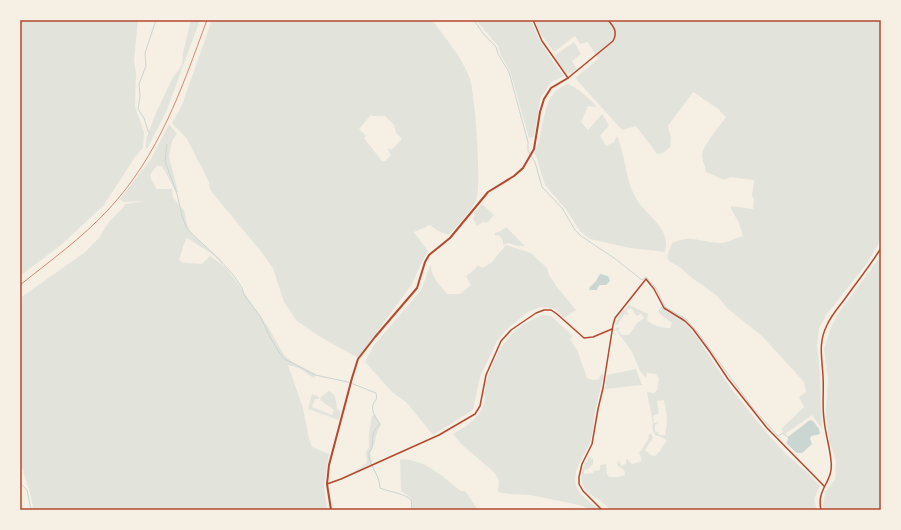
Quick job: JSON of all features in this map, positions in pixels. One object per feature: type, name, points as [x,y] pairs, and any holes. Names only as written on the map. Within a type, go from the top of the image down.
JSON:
[{"type":"street","points":[[533,20],[542,41],[568,78]]},
{"type":"street","points":[[331,510],[327,484],[329,465],[358,359],[417,288],[425,262],[429,255],[450,238],[488,192],[514,176],[523,168],[534,149],[540,112],[544,99],[551,88],[568,78],[613,41],[616,33],[608,20]]},
{"type":"street","points":[[821,510],[819,499],[831,472],[831,462],[822,407],[823,378],[820,348],[822,338],[826,326],[834,313],[872,264],[881,248]]},
{"type":"street","points":[[602,510],[583,491],[579,484],[579,477],[582,464],[592,444],[615,318],[646,279],[654,289],[664,308],[685,321],[693,330],[728,379],[767,428],[785,448],[809,469],[824,486]]},
{"type":"street","points":[[327,484],[439,435],[475,414],[480,406],[486,375],[501,341],[511,330],[536,313],[544,310],[551,310],[584,338],[593,337],[612,329]]},
{"type":"shaded area","points":[[20,20],[138,20],[134,60],[136,74],[135,107],[144,132],[143,148],[135,157],[104,205],[61,245],[20,276]]},
{"type":"shaded area","points":[[191,20],[200,20],[166,112],[147,149],[146,139],[156,113],[173,77],[182,64],[183,52]]},
{"type":"shaded area","points":[[212,20],[432,20],[458,56],[470,79],[474,103],[478,161],[478,193],[476,201],[449,235],[438,231],[430,225],[414,232],[428,251],[412,284],[358,358],[319,336],[297,321],[284,302],[273,268],[210,190],[209,182],[187,139],[172,123],[182,105]],"holes":[[[371,115],[385,116],[394,125],[396,133],[402,139],[391,150],[389,148],[388,150],[391,155],[385,161],[382,161],[364,138],[366,136],[359,129]]]},
{"type":"shaded area","points":[[476,20],[531,20],[541,42],[564,76],[551,82],[540,99],[534,137],[529,138],[510,71],[500,54],[498,46]]},
{"type":"shaded area","points":[[535,20],[881,20],[881,239],[868,262],[827,314],[819,328],[817,345],[820,374],[822,429],[812,415],[785,434],[781,429],[804,407],[799,397],[806,392],[804,382],[762,336],[728,309],[716,295],[681,268],[669,261],[667,257],[672,243],[679,240],[695,239],[721,243],[743,236],[731,206],[753,209],[754,199],[752,196],[754,180],[730,177],[724,180],[706,172],[702,156],[708,142],[726,117],[718,109],[693,92],[668,126],[671,138],[670,147],[663,153],[657,154],[636,126],[622,130],[575,78],[598,59],[588,42],[580,44],[575,36],[554,52],[540,33]]},
{"type":"shaded area","points":[[574,42],[581,54],[572,61],[577,69],[572,73],[566,74],[554,56]]},
{"type":"shaded area","points":[[567,84],[583,94],[597,107],[588,106],[581,122],[588,130],[602,114],[609,125],[600,136],[606,146],[614,142],[617,136],[633,193],[662,230],[666,244],[665,252],[630,248],[590,239],[580,231],[565,208],[545,185],[535,153],[538,146],[545,111],[551,96]]},
{"type":"shaded area","points":[[169,124],[177,134],[172,141],[169,157],[178,192],[176,192],[162,166],[157,166],[151,175],[151,179],[157,189],[172,189],[173,198],[184,210],[187,224],[191,233],[223,262],[222,264],[212,254],[187,238],[179,260],[184,263],[202,264],[210,256],[225,267],[268,327],[284,355],[292,362],[316,374],[314,378],[299,368],[288,365],[303,408],[312,447],[329,454],[324,486],[327,510],[33,510],[30,491],[20,461],[20,298],[84,253],[99,238],[108,223],[126,204],[143,201],[124,202],[120,199],[151,159]]},
{"type":"shaded area","points":[[482,204],[494,215],[488,222],[486,223],[484,221],[477,226],[473,219],[475,216],[474,213]]},
{"type":"shaded area","points":[[506,227],[525,246],[518,246],[508,243],[503,245],[503,241],[500,236],[495,235],[495,233]]},
{"type":"shaded area","points":[[506,245],[531,253],[547,268],[549,275],[557,287],[576,310],[564,318],[556,309],[541,307],[528,312],[506,330],[497,341],[480,377],[473,410],[433,435],[407,403],[392,392],[365,362],[374,345],[421,290],[431,264],[434,276],[447,294],[460,294],[471,285],[466,276],[478,265],[482,268],[491,263]]},
{"type":"shaded area","points":[[881,256],[881,510],[824,510],[823,505],[825,493],[835,479],[836,461],[829,439],[826,410],[828,380],[824,349],[837,315]]},
{"type":"shaded area","points":[[600,274],[608,276],[610,281],[606,285],[600,285],[597,290],[590,290],[589,288]]},
{"type":"shaded area","points":[[629,305],[648,314],[647,320],[652,324],[670,328],[672,323],[658,311],[662,306],[666,311],[683,321],[690,328],[730,387],[766,432],[785,453],[820,486],[814,499],[817,510],[610,510],[603,502],[586,490],[582,481],[582,471],[589,457],[593,458],[593,464],[588,469],[584,470],[584,474],[593,473],[593,471],[600,470],[600,465],[606,464],[607,474],[609,477],[618,477],[625,475],[624,470],[617,465],[619,460],[621,466],[626,464],[626,459],[632,464],[642,461],[639,452],[651,433],[653,438],[645,450],[651,455],[655,456],[667,440],[656,436],[653,432],[647,392],[654,393],[657,390],[659,379],[656,374],[647,373],[646,378],[640,371],[632,352],[616,330],[616,328],[620,327],[618,331],[622,335],[629,335],[637,323],[644,318],[641,314],[636,316],[633,310],[629,308],[626,311],[629,314],[625,314],[617,325],[615,325],[621,313]],"holes":[[[664,400],[667,422],[665,435],[659,435],[658,432],[655,431],[655,425],[659,422],[654,423],[653,416],[659,413],[657,401]]]},
{"type":"shaded area","points":[[543,315],[551,316],[573,336],[570,339],[578,352],[587,378],[593,380],[599,379],[601,374],[604,375],[595,412],[591,441],[577,469],[575,480],[580,492],[599,510],[589,510],[583,506],[530,495],[498,492],[499,481],[495,473],[461,444],[453,434],[470,423],[483,407],[485,386],[490,371],[494,360],[506,341],[522,326]]},
{"type":"shaded area","points":[[636,369],[642,385],[605,389],[607,375]]},
{"type":"shaded area","points":[[329,391],[334,395],[338,410],[341,411],[339,420],[308,409],[312,394],[319,397],[318,399],[315,399],[312,407],[332,415],[334,410],[320,400],[321,397]]},
{"type":"shaded area","points":[[375,415],[381,425],[370,453],[372,461],[371,464],[349,475],[367,463],[366,452],[369,447],[369,433],[372,416]]},
{"type":"shaded area","points":[[810,420],[813,421],[819,429],[820,434],[811,436],[810,439],[812,444],[802,453],[797,453],[786,443],[788,437]]},
{"type":"shaded area","points":[[402,459],[420,463],[434,470],[461,491],[465,491],[480,510],[412,510],[411,498],[401,491],[400,460]]},
{"type":"waterway","points":[[150,133],[144,118],[138,109],[140,97],[139,84],[146,66],[145,53],[156,20]]},
{"type":"waterway","points":[[474,20],[482,32],[496,47],[498,54],[509,72],[528,142],[528,151],[535,162],[542,187],[562,208],[575,230],[581,236],[614,258],[642,280],[646,277],[656,288],[665,307],[686,319],[699,334],[752,407],[778,436],[783,433],[788,437]]},
{"type":"waterway","points":[[166,144],[165,161],[177,194],[182,216],[187,229],[219,259],[234,276],[242,288],[244,295],[260,316],[271,339],[283,358],[315,375],[348,382],[376,393],[373,411],[380,424],[373,435],[372,448],[369,452],[370,460],[378,478],[380,488],[409,498],[411,500],[412,510]]},
{"type":"waterway","points":[[20,483],[27,490],[31,510]]},
{"type":"railway","points":[[20,285],[88,230],[108,210],[142,167],[178,96],[207,20]]}]
